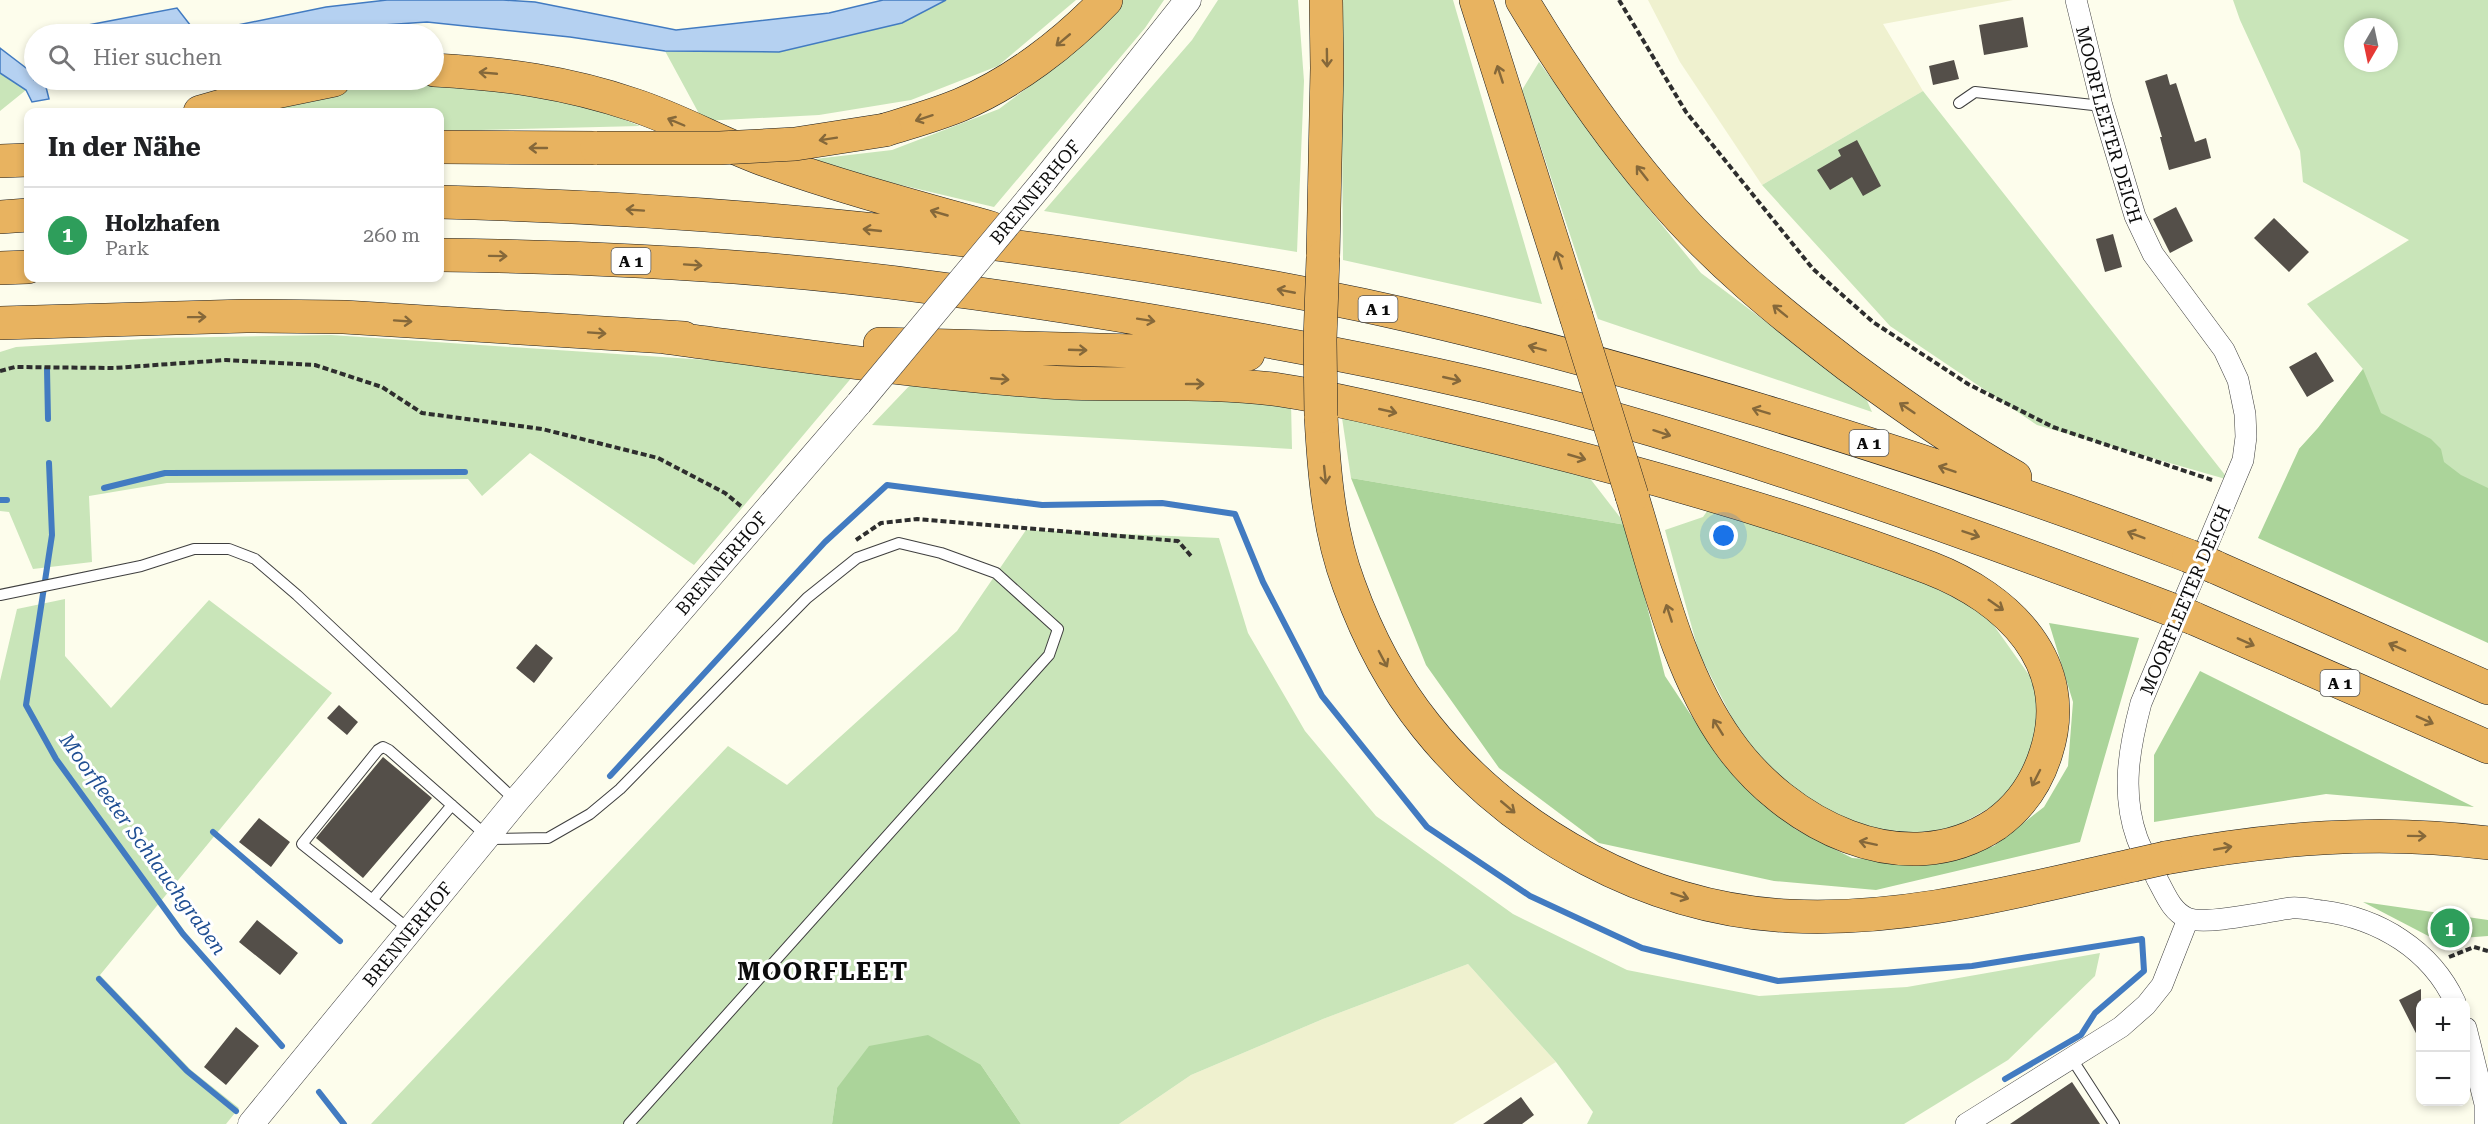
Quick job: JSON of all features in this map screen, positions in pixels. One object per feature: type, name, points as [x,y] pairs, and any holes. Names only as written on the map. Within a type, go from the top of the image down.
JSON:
[{"type":"highway","points":[[444,147],[720,148],[795,144],[885,130],[961,105],[1003,82],[1042,57],[1088,19],[1106,0]]},
{"type":"highway","points":[[1326,0],[1327,109],[1320,340],[1321,416],[1325,475],[1339,552],[1352,594],[1384,662],[1426,726],[1454,757],[1514,812],[1569,850],[1635,881],[1709,905],[1746,913],[1790,916],[1882,915],[1929,909],[2165,858],[2248,844],[2319,837],[2427,836],[2488,843]]},
{"type":"highway","points":[[663,337],[998,379],[1082,384],[1224,384],[1335,400],[1560,452],[1730,500],[1866,544],[1946,574],[1979,592],[2008,614],[2031,640],[2048,676],[2053,708],[2049,743],[2041,768],[2029,791],[1996,824],[1970,838],[1943,846],[1917,848],[1884,846],[1846,837],[1819,825],[1784,802],[1754,775],[1728,743],[1710,714],[1681,648],[1632,496],[1576,316],[1476,0]]},
{"type":"highway","points":[[1522,0],[1573,80],[1658,194],[1709,248],[1764,298],[1902,405],[1978,456],[2082,515]]},
{"type":"highway","points":[[444,71],[493,73],[570,85],[636,105],[766,160],[839,185],[1096,258]]},
{"type":"highway","points":[[214,108],[285,90]]},
{"type":"highway","name":"A 1","points":[[444,202],[555,205],[777,220],[1096,258],[1353,304],[1522,344],[1655,378],[1896,451],[2082,515],[2202,562],[2488,688]]},
{"type":"highway","points":[[0,217],[24,215]]},
{"type":"highway","name":"A 1","points":[[444,255],[550,256],[766,270],[902,284],[1130,317],[1355,356],[1650,429],[1876,501],[2019,551],[2180,613],[2488,747]]},
{"type":"highway","points":[[0,268],[24,267]]},
{"type":"highway","points":[[0,323],[246,316],[344,317],[663,337],[1355,356]]},
{"type":"highway","points":[[0,341],[138,319]]},
{"type":"street","name":"BRENNERHOF","points":[[251,1124],[516,801],[859,403],[1043,182],[1188,0]]},
{"type":"street","name":"MOORFLEETER DEICH","points":[[2076,0],[2102,106],[2135,216],[2152,254],[2224,350],[2238,380],[2245,414],[2246,437],[2243,460],[2141,703],[2131,739],[2127,778],[2129,808],[2137,838],[2170,905],[2188,919]]},
{"type":"street","points":[[1966,1124],[2121,1027],[2146,1005],[2162,985],[2188,919],[2208,921],[2295,907],[2334,912],[2367,921],[2403,940],[2432,965],[2453,998]]},
{"type":"street","points":[[2470,1046],[2485,1114]]},
{"type":"lane","points":[[1959,103],[1975,92],[2102,106]]},
{"type":"lane","points":[[410,930],[302,844],[378,750],[383,747],[389,750],[486,838],[548,838],[590,814],[620,789],[807,598],[857,558],[900,543],[941,553],[996,573],[1058,629],[1049,656],[629,1124]]},
{"type":"lane","points":[[0,595],[141,566],[194,549],[229,549],[255,559],[297,595],[516,801]]},
{"type":"lane","points":[[372,900],[452,805]]},
{"type":"lane","points":[[2072,1059],[2114,1124]]},
{"type":"lane","points":[[2473,1124],[2485,1114]]},
{"type":"path","points":[[1619,0],[1686,112],[1813,269],[1873,322],[1968,384],[2053,427],[2233,487]]},
{"type":"path","points":[[0,371],[15,367],[114,368],[226,360],[315,365],[382,387],[422,413],[542,429],[658,458],[725,493],[757,519]]},
{"type":"path","points":[[852,543],[881,523],[917,519],[1178,541],[1191,556]]},
{"type":"path","points":[[2432,965],[2474,947],[2488,951]]},
{"type":"green space","points":[[946,0],[1076,0],[998,66],[911,100],[819,115],[703,121],[665,51],[779,52],[902,23]]},
{"type":"green space","points":[[1119,0],[1164,0],[1145,28],[994,207],[829,168],[815,159],[892,150],[999,109],[1062,62]]},
{"type":"green space","points":[[1218,0],[1298,0],[1304,81],[1297,252],[1044,211],[1192,40]]},
{"type":"green space","points":[[1341,0],[1453,0],[1542,304],[1343,260]]},
{"type":"green space","points":[[1648,0],[2013,0],[1883,24],[1923,91],[1762,185],[1680,62]]},
{"type":"green space","points":[[2233,0],[2488,0],[2488,582],[2299,449],[2363,369],[2307,304],[2409,240],[2303,182],[2300,151]]},
{"type":"green space","points":[[1539,62],[1631,187],[1701,273],[1865,396],[1872,412],[1598,319],[1522,90]]},
{"type":"green space","points":[[0,73],[26,90],[0,111]]},
{"type":"green space","points":[[444,85],[578,101],[640,126],[444,131],[444,108],[262,108],[346,90],[444,90]]},
{"type":"green space","points":[[1923,91],[2229,480],[2037,425],[1890,326],[1762,185]]},
{"type":"green space","points":[[331,335],[858,370],[694,565],[530,453],[482,496],[468,479],[167,483],[89,496],[92,562],[33,569],[9,512],[0,511],[0,352],[16,347],[160,338]]},
{"type":"green space","points":[[2363,369],[2381,413],[2431,439],[2441,449],[2444,462],[2461,475],[2488,488],[2488,643],[2258,538],[2299,449]]},
{"type":"green space","points":[[913,382],[1291,402],[1292,449],[872,425]]},
{"type":"green space","points":[[1342,418],[1585,472],[1626,525],[1351,478]]},
{"type":"green space","points":[[1351,478],[1626,525],[1665,676],[1720,759],[1795,829],[1852,858],[1932,864],[1994,846],[2044,807],[2068,766],[2073,702],[2049,623],[2139,638],[2080,842],[1876,890],[1774,881],[1599,843],[1499,768],[1426,665]]},
{"type":"green space","points":[[1710,507],[1885,563],[1985,613],[2034,682],[2041,728],[2014,794],[1950,830],[1892,834],[1845,820],[1802,798],[1748,749],[1699,653],[1665,530],[1703,517]]},
{"type":"green space","points":[[1026,530],[1219,538],[1248,633],[1305,731],[1376,816],[1513,914],[1627,970],[1759,996],[1907,987],[2100,953],[2095,976],[2008,1060],[1904,1124],[1587,1124],[1593,1112],[1556,1062],[1468,964],[1323,1019],[1191,1075],[1119,1124],[1021,1124],[981,1065],[837,1088],[832,1124],[371,1124],[728,746],[787,785],[957,631]]},
{"type":"green space","points":[[65,599],[65,656],[111,708],[209,600],[332,693],[100,975],[191,1070],[239,1108],[226,1124],[0,1124],[0,681],[17,609]]},
{"type":"green space","points":[[2200,671],[2474,807],[2326,794],[2154,822],[2154,755]]},
{"type":"green space","points":[[2363,902],[2488,920],[2488,936],[2436,940]]},
{"type":"green space","points":[[1468,964],[1556,1062],[1453,1124],[1119,1124],[1191,1075],[1323,1019]]},
{"type":"green space","points":[[928,1035],[981,1065],[1021,1124],[832,1124],[837,1088],[869,1046]]},
{"type":"water","points":[[387,0],[535,2],[676,30],[829,13],[883,0],[946,0],[902,23],[779,52],[665,51],[570,37],[427,22],[243,24],[326,7]]},
{"type":"water","points":[[177,8],[189,24],[93,24]]},
{"type":"water","points":[[0,48],[24,66],[24,89],[0,73]]},
{"type":"water","points":[[26,90],[47,90],[49,99],[32,102]]},
{"type":"building","points":[[2023,17],[2028,47],[1984,55],[1979,25]]},
{"type":"building","points":[[1954,60],[1959,79],[1933,85],[1929,66]]},
{"type":"building","points":[[2167,74],[2170,85],[2176,83],[2195,142],[2206,138],[2211,158],[2169,170],[2160,137],[2162,137],[2145,81]]},
{"type":"building","points":[[1857,140],[1881,186],[1863,196],[1852,177],[1830,190],[1817,170],[1841,156],[1838,150]]},
{"type":"building","points":[[2176,207],[2193,241],[2170,253],[2153,219]]},
{"type":"building","points":[[2274,218],[2309,252],[2289,272],[2254,238]]},
{"type":"building","points":[[2113,234],[2122,267],[2105,272],[2096,239]]},
{"type":"building","points":[[2316,352],[2334,381],[2307,397],[2289,367]]},
{"type":"building","points":[[536,644],[553,658],[534,683],[516,668]]},
{"type":"building","points":[[339,705],[358,722],[347,735],[327,718]]},
{"type":"building","points":[[383,757],[432,798],[363,878],[316,838]]},
{"type":"building","points":[[259,818],[290,842],[271,867],[239,842]]},
{"type":"building","points":[[257,920],[298,953],[280,975],[239,942]]},
{"type":"building","points":[[2421,989],[2421,998],[2416,998],[2416,1033],[2399,1000]]},
{"type":"building","points":[[236,1027],[259,1046],[226,1085],[204,1067]]},
{"type":"building","points":[[2072,1082],[2100,1124],[2010,1124]]},
{"type":"building","points":[[1521,1097],[1534,1115],[1522,1124],[1483,1124]]},
{"type":"waterway","name":"Moorfleeter Schlauchgraben","points":[[47,369],[48,419]]},
{"type":"waterway","name":"Moorfleeter Schlauchgraben","points":[[49,463],[52,535],[26,705],[56,759],[183,934],[282,1046]]},
{"type":"waterway","points":[[104,488],[165,473],[465,472]]},
{"type":"waterway","points":[[610,776],[825,542],[887,485],[1042,505],[1162,503],[1235,514],[1263,582],[1322,696],[1427,827],[1530,896],[1642,948],[1778,981],[1972,966],[2142,939],[2144,971],[2095,1013],[2081,1035],[2005,1079]]},
{"type":"waterway","points":[[0,500],[7,500]]},
{"type":"waterway","points":[[213,832],[340,941]]},
{"type":"waterway","points":[[99,979],[187,1071],[236,1111]]},
{"type":"waterway","name":"Moorfleeter Schlauchgraben","points":[[319,1092],[344,1124]]},
{"type":"place","name":"Holzhafen","points":[[2450,928]]},
{"type":"district","name":"MOORFLEET","points":[[823,972]]}]
